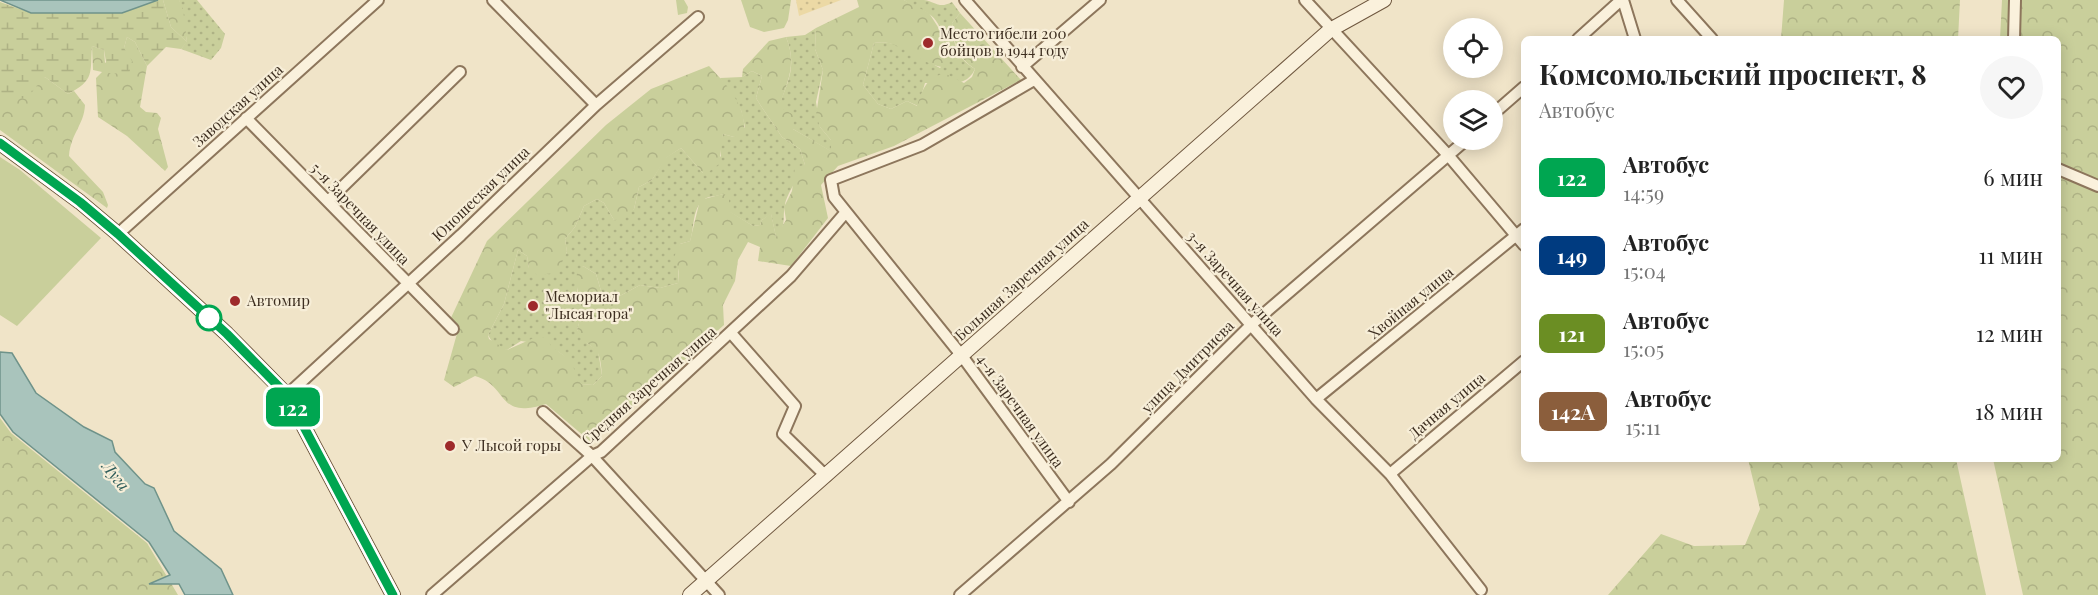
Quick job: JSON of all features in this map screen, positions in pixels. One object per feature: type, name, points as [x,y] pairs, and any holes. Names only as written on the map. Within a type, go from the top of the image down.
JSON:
[{"type":"street","name":"Заводская улица","points":[[118,234],[378,0]]},
{"type":"street","points":[[493,0],[596,105]]},
{"type":"street","name":"3-я Заречная улица","points":[[965,0],[1316,399],[1390,474],[1481,590]]},
{"type":"street","points":[[1022,67],[1100,0]]},
{"type":"street","points":[[1305,0],[1330,30],[1520,233]]},
{"type":"street","name":"Большая Заречная улица","points":[[690,595],[1330,30],[1384,0]]},
{"type":"street","points":[[1581,36],[1622,0],[1634,36]]},
{"type":"street","points":[[1677,0],[1709,36]]},
{"type":"street","points":[[2014,36],[2015,0]]},
{"type":"street","name":"Юношеская улица","points":[[287,395],[408,285],[596,105],[698,17]]},
{"type":"street","points":[[328,201],[460,72]]},
{"type":"street","name":"4-я Заречная улица","points":[[1034,80],[922,145],[831,180],[834,198],[962,356],[1069,502]]},
{"type":"street","points":[[1503,106],[1521,90]]},
{"type":"street","name":"5-я Заречная улица","points":[[246,118],[453,329]]},
{"type":"street","points":[[0,143],[80,202],[118,234],[227,334],[287,395],[393,595]]},
{"type":"street","name":"улица Дмитриева","points":[[960,595],[1069,502],[1252,324],[1454,150]]},
{"type":"street","points":[[2061,170],[2098,186]]},
{"type":"street","name":"Средняя Заречная улица","points":[[432,595],[592,456],[601,452],[731,333],[791,276],[846,212]]},
{"type":"street","name":"Хвойная улица","points":[[1316,399],[1520,233]]},
{"type":"street","points":[[731,333],[795,406],[783,434],[826,476]]},
{"type":"street","name":"Дачная улица","points":[[1390,474],[1521,364]]},
{"type":"street","points":[[543,412],[592,456],[719,595]]},
{"type":"green space","points":[[163,0],[179,0],[183,9],[187,42],[171,27]]},
{"type":"green space","points":[[163,0],[171,27],[187,42],[181,49],[166,47],[147,66],[135,42],[127,37],[124,48],[132,61],[129,74],[108,73],[104,50],[92,46],[91,69],[87,80],[68,94],[45,77],[26,99],[0,93],[0,2],[31,13],[122,13]]},
{"type":"green space","points":[[179,0],[197,0],[225,34],[221,48],[211,60],[181,49],[187,41]]},
{"type":"green space","points":[[676,0],[684,0],[688,7],[687,13],[678,15]]},
{"type":"green space","points":[[741,0],[791,0],[788,20],[784,28],[764,32],[750,27]]},
{"type":"green space","points":[[857,0],[904,0],[929,13],[945,38],[949,67],[930,64],[894,45],[884,42],[874,43],[863,85],[878,104],[891,109],[907,101],[917,106],[926,85],[938,75],[944,73],[964,83],[972,77],[975,69],[960,55],[954,38],[952,23],[960,13],[1021,80],[894,146],[838,166],[821,185],[828,218],[791,266],[758,261],[760,247],[748,242],[738,260],[735,281],[723,305],[724,325],[591,442],[546,404],[530,408],[510,405],[494,387],[475,376],[454,387],[444,380],[458,330],[449,322],[487,241],[606,125],[651,89],[709,66],[729,89],[740,107],[743,116],[743,136],[734,137],[723,134],[719,164],[702,177],[703,173],[681,148],[666,158],[652,180],[639,187],[634,209],[624,219],[614,220],[604,203],[597,199],[584,206],[575,227],[565,239],[567,252],[556,273],[537,275],[529,268],[527,256],[518,250],[504,304],[488,335],[489,339],[507,350],[536,337],[547,338],[551,346],[570,360],[581,384],[593,385],[602,376],[599,356],[577,330],[580,307],[577,272],[583,266],[596,274],[605,304],[640,285],[660,288],[678,283],[679,271],[674,257],[680,244],[690,241],[700,200],[723,194],[729,196],[729,211],[753,226],[760,225],[762,220],[771,213],[776,237],[786,220],[784,207],[792,191],[795,167],[805,165],[800,149],[782,137],[756,98],[762,76],[752,71],[742,77],[743,69],[769,41],[786,37],[791,64],[779,107],[794,115],[793,129],[831,151],[831,140],[820,127],[816,115],[823,70],[815,49],[816,28],[859,7]]},
{"type":"green space","points":[[904,0],[924,0],[941,5],[952,2],[960,13],[952,23],[957,50],[975,69],[966,80],[954,84],[925,83],[918,106],[907,101],[891,109],[878,104],[863,85],[874,43],[891,43],[900,46],[940,68],[946,60],[944,40],[936,21],[926,12]]},
{"type":"green space","points":[[1784,0],[1960,0],[1958,36],[1781,36]]},
{"type":"green space","points":[[2002,0],[2098,0],[2098,595],[2023,595],[1994,462],[2061,462],[2061,36],[2000,36]]},
{"type":"green space","points":[[816,28],[815,49],[823,70],[816,102],[820,127],[831,140],[832,152],[793,129],[778,107],[788,81],[791,64],[786,37],[805,35]]},
{"type":"green space","points":[[127,37],[135,42],[147,66],[140,107],[146,112],[157,113],[161,118],[158,129],[168,167],[165,171],[127,136],[98,117],[96,78],[102,72],[93,70],[92,46],[104,50],[105,63],[124,48]]},
{"type":"green space","points":[[752,71],[762,76],[756,98],[782,137],[800,149],[805,165],[788,196],[783,226],[776,237],[771,214],[762,220],[760,225],[753,226],[728,211],[723,194],[703,200],[696,210],[690,241],[680,244],[678,283],[660,288],[640,285],[605,304],[596,274],[583,266],[577,291],[583,309],[577,330],[588,344],[598,350],[602,376],[593,385],[580,384],[565,357],[552,348],[521,341],[507,350],[494,345],[488,335],[504,304],[518,250],[527,256],[529,268],[567,253],[565,239],[575,227],[584,206],[597,199],[604,203],[614,220],[634,209],[639,187],[652,180],[665,158],[681,148],[703,173],[721,156],[720,145],[723,134],[734,137],[745,127],[741,110],[720,78],[742,77]]},
{"type":"green space","points":[[45,77],[68,94],[74,91],[85,105],[69,156],[103,192],[107,208],[0,130],[0,93],[9,93]]},
{"type":"green space","points":[[0,157],[20,170],[101,238],[17,326],[0,315]]},
{"type":"green space","points":[[0,418],[11,433],[147,543],[178,595],[0,595]]},
{"type":"green space","points":[[1749,462],[1957,462],[1986,595],[1608,595],[1661,534],[1694,546],[1745,545],[1760,509]]},
{"type":"sand","points":[[796,0],[841,0],[799,16]]},
{"type":"water","points":[[0,0],[158,0],[122,13],[31,13]]},
{"type":"water","name":"Луга","points":[[0,352],[12,353],[36,393],[84,427],[112,441],[115,452],[145,484],[154,488],[174,531],[221,569],[233,595],[185,595],[179,584],[149,584],[170,575],[149,542],[13,432],[0,414]]},
{"type":"bus line","name":"122","points":[[0,143],[80,202],[118,234],[227,334],[287,395],[393,595]]},
{"type":"place","name":"Место гибели 200 бойцов в 1944 году","points":[[928,43]]},
{"type":"place","name":"Автомир","points":[[235,301]]},
{"type":"place","name":"Мемориал \"Лысая гора\"","points":[[533,306]]},
{"type":"place","name":"У Лысой горы","points":[[450,446]]}]
